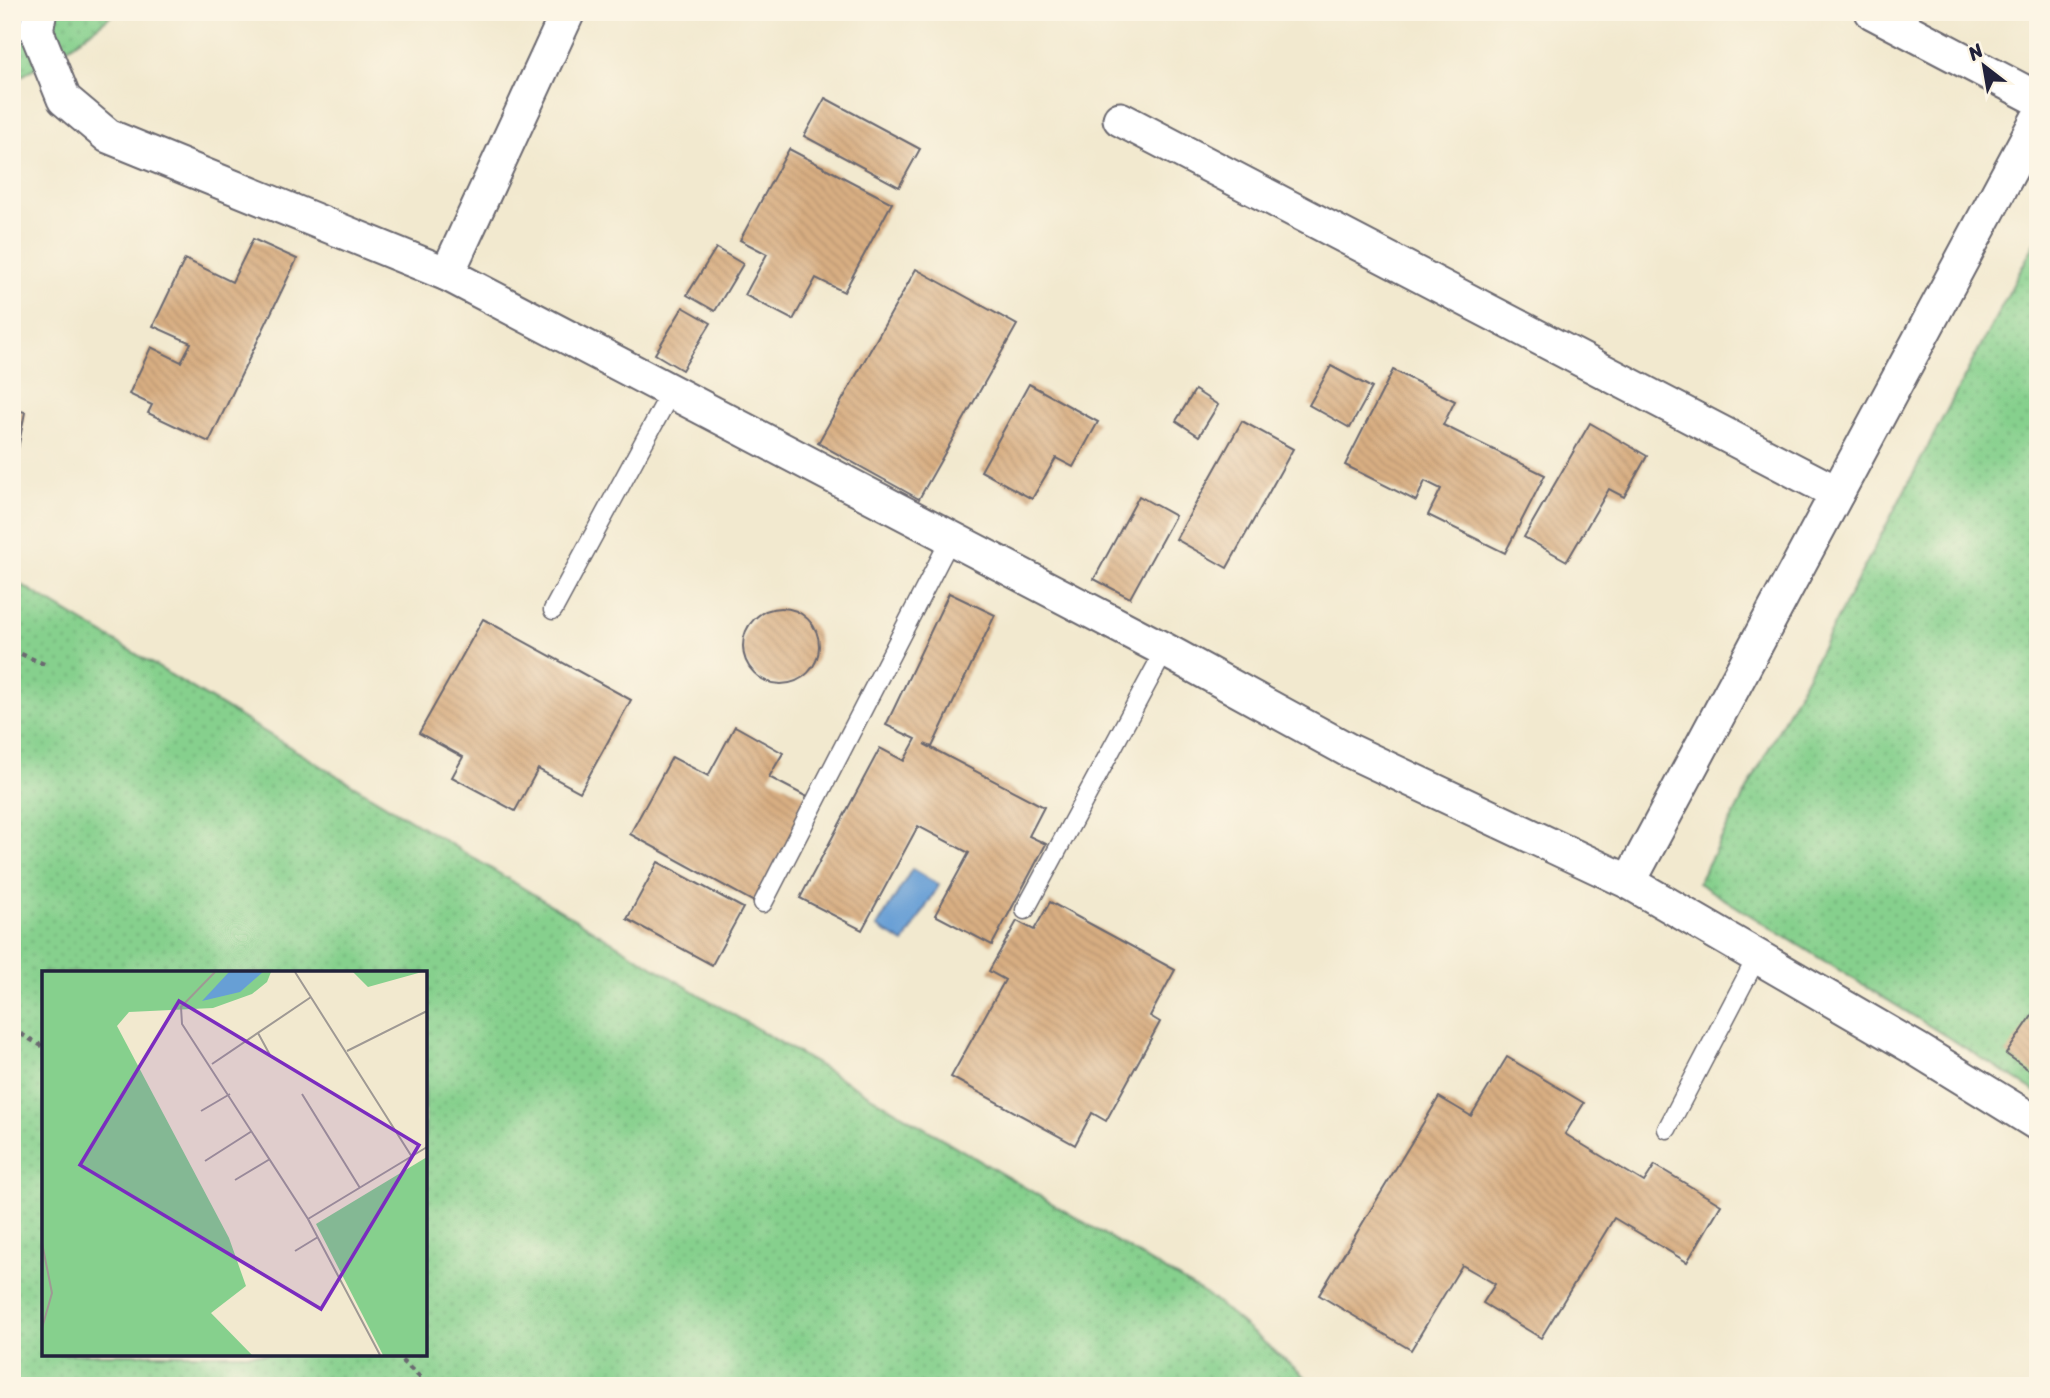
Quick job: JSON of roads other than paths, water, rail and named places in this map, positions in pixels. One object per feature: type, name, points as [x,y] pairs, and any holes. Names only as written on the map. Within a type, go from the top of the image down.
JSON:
[{"type":"street","points":[[40,12],[36,30],[64,99],[108,136],[447,274],[1166,650],[1348,750],[1629,882],[2038,1124]]},
{"type":"street","points":[[447,274],[568,12]]},
{"type":"street","points":[[1871,12],[2038,99]]},
{"type":"street","points":[[1629,882],[2038,118]]},
{"type":"street","points":[[1120,119],[1837,493]]},
{"type":"lane","points":[[553,610],[672,390]]},
{"type":"lane","points":[[763,904],[951,537]]},
{"type":"lane","points":[[1025,910],[1166,650]]},
{"type":"lane","points":[[1667,1129],[1757,957]]},
{"type":"water","points":[[912,869],[939,885],[904,943],[877,927]]}]
